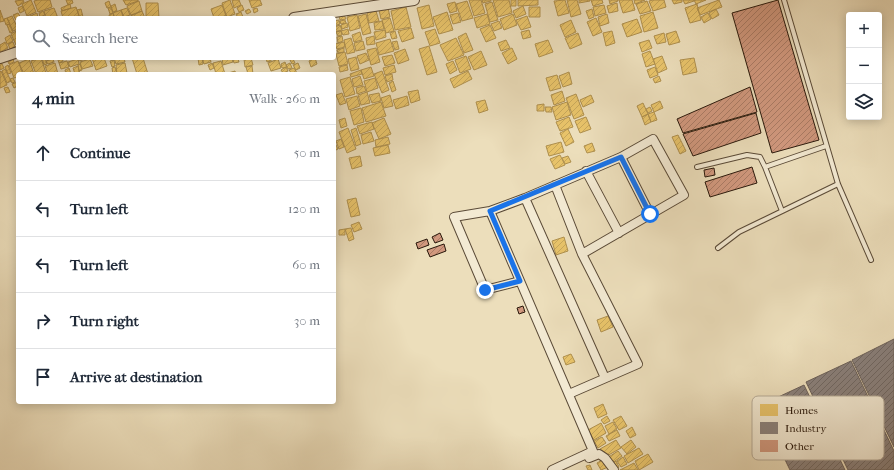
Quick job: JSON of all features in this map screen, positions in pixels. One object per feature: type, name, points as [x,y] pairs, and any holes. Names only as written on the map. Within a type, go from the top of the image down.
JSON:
[{"type":"street","points":[[307,16],[414,0]]},
{"type":"street","points":[[0,58],[16,53]]},
{"type":"street","points":[[520,281],[485,290],[454,218],[490,211],[525,198],[621,157],[653,139],[684,196],[582,254]]},
{"type":"street","points":[[621,157],[650,214]]},
{"type":"street","points":[[586,171],[619,234]]},
{"type":"street","points":[[554,186],[582,254],[638,364],[569,394]]},
{"type":"street","points":[[525,198],[605,378]]},
{"type":"street","points":[[490,211],[594,451],[552,470]]},
{"type":"street","points":[[565,470],[599,454],[614,470]]},
{"type":"lane","points":[[784,0],[838,184],[871,260]]},
{"type":"lane","points":[[765,167],[826,146]]},
{"type":"lane","points":[[697,167],[747,155],[755,155],[760,157],[782,212]]},
{"type":"lane","points":[[718,248],[739,232],[838,184]]},
{"type":"building: Homes","points":[[23,0],[24,2],[18,6],[15,1]]},
{"type":"building: Homes","points":[[31,0],[36,12],[27,16],[22,4]]},
{"type":"building: Homes","points":[[50,0],[52,7],[38,12],[34,1]]},
{"type":"building: Homes","points":[[66,0],[72,0],[73,3],[68,5]]},
{"type":"building: Homes","points":[[123,0],[138,0],[138,1],[126,5]]},
{"type":"building: Homes","points":[[230,0],[235,14],[227,16],[222,3]]},
{"type":"building: Homes","points":[[232,0],[239,0],[241,5],[234,8]]},
{"type":"building: Homes","points":[[249,0],[260,0],[262,5],[252,8]]},
{"type":"building: Homes","points":[[469,0],[481,0],[485,13],[474,16]]},
{"type":"building: Homes","points":[[482,0],[491,0],[491,1],[483,3]]},
{"type":"building: Homes","points":[[493,0],[509,0],[512,13],[498,17]]},
{"type":"building: Homes","points":[[511,0],[516,0],[516,6],[511,6]]},
{"type":"building: Homes","points":[[518,0],[538,0],[538,5],[518,6]]},
{"type":"building: Homes","points":[[565,0],[569,13],[558,16],[554,1]]},
{"type":"building: Homes","points":[[567,0],[577,0],[581,14],[571,17]]},
{"type":"building: Homes","points":[[579,0],[590,0],[590,1],[579,3]]},
{"type":"building: Homes","points":[[591,0],[602,0],[603,3],[593,6]]},
{"type":"building: Homes","points":[[609,0],[618,0],[618,1],[610,4]]},
{"type":"building: Homes","points":[[619,0],[632,0],[635,10],[623,13]]},
{"type":"building: Homes","points":[[634,0],[645,0],[635,4]]},
{"type":"building: Homes","points":[[664,0],[666,7],[653,11],[649,1]]},
{"type":"building: Homes","points":[[672,0],[682,0],[682,2],[674,4]]},
{"type":"building: Homes","points":[[683,0],[694,0],[694,1],[685,4]]},
{"type":"building: Homes","points":[[694,0],[706,0],[696,4]]},
{"type":"building: Homes","points":[[719,0],[722,7],[700,15],[697,8]]},
{"type":"building: Homes","points":[[109,1],[111,7],[107,8],[105,3]]},
{"type":"building: Homes","points":[[139,1],[142,11],[131,15],[127,6]]},
{"type":"building: Homes","points":[[467,1],[473,18],[462,21],[456,4]]},
{"type":"building: Homes","points":[[647,1],[651,11],[640,14],[636,4]]},
{"type":"building: Homes","points":[[455,2],[457,11],[450,13],[447,4]]},
{"type":"building: Homes","points":[[492,2],[498,20],[490,22],[485,4]]},
{"type":"building: Homes","points":[[146,3],[158,3],[159,16],[146,16]]},
{"type":"building: Homes","points":[[617,3],[618,11],[609,13],[607,6]]},
{"type":"building: Homes","points":[[70,4],[71,8],[62,11],[61,8]]},
{"type":"building: Homes","points":[[115,4],[117,11],[113,12],[111,6]]},
{"type":"building: Homes","points":[[697,4],[701,20],[690,23],[685,8]]},
{"type":"building: Homes","points":[[222,5],[226,16],[213,16],[211,9]]},
{"type":"building: Homes","points":[[242,5],[244,10],[239,12],[237,8]]},
{"type":"building: Homes","points":[[429,5],[434,26],[422,29],[417,8]]},
{"type":"building: Homes","points":[[604,5],[606,13],[595,16],[593,7]]},
{"type":"building: Homes","points":[[22,6],[24,11],[20,13],[18,8]]},
{"type":"building: Homes","points":[[523,6],[526,14],[516,18],[513,11]]},
{"type":"building: Homes","points":[[76,7],[79,16],[62,16],[61,11]]},
{"type":"building: Homes","points":[[406,7],[411,27],[395,30],[391,11]]},
{"type":"building: Homes","points":[[529,7],[540,7],[540,17],[529,17]]},
{"type":"building: Homes","points":[[54,8],[57,16],[45,16],[44,11]]},
{"type":"building: Homes","points":[[108,8],[111,8],[113,13],[110,14]]},
{"type":"building: Homes","points":[[127,8],[130,15],[124,16],[121,10]]},
{"type":"building: Homes","points":[[257,8],[258,11],[254,13],[253,9]]},
{"type":"building: Homes","points":[[388,8],[390,17],[381,19],[379,10]]},
{"type":"building: Homes","points":[[81,9],[83,16],[79,16],[77,10]]},
{"type":"building: Homes","points":[[249,9],[251,12],[247,14],[245,11]]},
{"type":"building: Homes","points":[[592,9],[594,17],[589,19],[586,11]]},
{"type":"building: Homes","points":[[716,9],[719,15],[712,19],[709,13]]},
{"type":"building: Homes","points":[[0,10],[4,21],[0,22]]},
{"type":"building: Homes","points":[[121,10],[123,16],[114,16],[113,13]]},
{"type":"building: Homes","points":[[43,11],[45,15],[40,16],[39,13]]},
{"type":"building: Homes","points":[[142,11],[144,16],[130,16]]},
{"type":"building: Homes","points":[[376,11],[379,21],[369,23],[367,13]]},
{"type":"building: Homes","points":[[241,12],[243,16],[237,16],[236,14]]},
{"type":"building: Homes","points":[[447,12],[453,30],[439,34],[433,17]]},
{"type":"building: Homes","points":[[653,12],[658,28],[644,32],[640,16]]},
{"type":"building: Homes","points":[[18,13],[20,16],[16,16],[16,20],[13,15]]},
{"type":"building: Homes","points":[[37,13],[38,16],[30,16]]},
{"type":"building: Homes","points":[[458,13],[461,22],[453,24],[450,15]]},
{"type":"building: Homes","points":[[708,13],[711,19],[704,23],[701,17]]},
{"type":"building: Homes","points":[[366,14],[371,33],[363,35],[358,16]]},
{"type":"building: Homes","points":[[487,14],[490,24],[477,28],[474,18]]},
{"type":"building: Homes","points":[[513,14],[517,25],[504,30],[500,19]]},
{"type":"building: Homes","points":[[607,14],[609,23],[600,26],[598,17]]},
{"type":"building: Homes","points":[[344,15],[346,19],[340,20],[339,16]]},
{"type":"building: Homes","points":[[357,15],[360,28],[350,31],[347,17]]},
{"type":"building: Homes","points":[[12,16],[16,25],[16,30],[13,31],[7,18]]},
{"type":"building: Homes","points":[[527,16],[531,27],[521,30],[516,20]]},
{"type":"building: Homes","points":[[7,18],[10,24],[6,25],[4,19]]},
{"type":"building: Homes","points":[[390,18],[394,31],[386,33],[382,20]]},
{"type":"building: Homes","points":[[596,18],[602,32],[593,36],[587,22]]},
{"type":"building: Homes","points":[[637,19],[642,32],[627,37],[622,24]]},
{"type":"building: Homes","points":[[339,20],[340,24],[336,25],[336,21]]},
{"type":"building: Homes","points":[[345,20],[346,23],[341,24],[340,21]]},
{"type":"building: Homes","points":[[571,20],[576,32],[565,37],[560,25]]},
{"type":"building: Homes","points":[[382,21],[384,29],[375,30],[374,23]]},
{"type":"building: Homes","points":[[499,21],[502,28],[494,31],[491,24]]},
{"type":"building: Homes","points":[[347,23],[348,27],[342,29],[341,25]]},
{"type":"building: Homes","points":[[9,24],[13,32],[10,33],[7,25]]},
{"type":"building: Homes","points":[[340,25],[342,30],[336,32],[336,26]]},
{"type":"building: Homes","points":[[490,25],[496,38],[486,42],[480,29]]},
{"type":"building: Homes","points":[[411,28],[414,38],[402,42],[398,31]]},
{"type":"building: Homes","points":[[348,29],[349,34],[343,35],[341,31]]},
{"type":"building: Homes","points":[[435,29],[440,43],[430,46],[425,32]]},
{"type":"building: Homes","points":[[385,30],[386,37],[376,40],[374,32]]},
{"type":"building: Homes","points":[[529,30],[531,37],[523,39],[521,32]]},
{"type":"building: Homes","points":[[16,31],[16,45],[11,34]]},
{"type":"building: Homes","points":[[341,31],[342,35],[338,36],[336,32]]},
{"type":"building: Homes","points":[[395,31],[397,38],[392,39],[390,33]]},
{"type":"building: Homes","points":[[612,31],[615,43],[606,46],[603,33]]},
{"type":"building: Homes","points":[[676,31],[680,42],[669,45],[666,34]]},
{"type":"building: Homes","points":[[360,32],[362,40],[354,42],[352,35]]},
{"type":"building: Homes","points":[[466,33],[473,50],[464,53],[458,37]]},
{"type":"building: Homes","points":[[578,33],[582,44],[570,49],[565,38]]},
{"type":"building: Homes","points":[[664,33],[666,42],[657,44],[654,36]]},
{"type":"building: Homes","points":[[10,35],[13,41],[7,44],[5,38]]},
{"type":"building: Homes","points":[[342,36],[343,41],[338,43],[337,37]]},
{"type":"building: Homes","points":[[374,36],[375,44],[367,45],[366,38]]},
{"type":"building: Homes","points":[[351,38],[355,52],[347,54],[344,40]]},
{"type":"building: Homes","points":[[456,38],[464,55],[448,61],[440,45]]},
{"type":"building: Homes","points":[[390,39],[394,51],[379,55],[376,43]]},
{"type":"building: Homes","points":[[506,40],[510,48],[501,51],[498,43]]},
{"type":"building: Homes","points":[[548,40],[553,52],[539,57],[535,44]]},
{"type":"building: Homes","points":[[649,40],[652,48],[642,52],[639,43]]},
{"type":"building: Homes","points":[[363,41],[365,49],[356,51],[354,43]]},
{"type":"building: Homes","points":[[397,41],[399,49],[395,50],[392,42]]},
{"type":"building: Homes","points":[[5,42],[8,48],[0,52],[0,45]]},
{"type":"building: Homes","points":[[13,42],[15,47],[10,49],[8,44]]},
{"type":"building: Homes","points":[[344,42],[345,47],[337,49],[336,44]]},
{"type":"building: Homes","points":[[429,46],[437,72],[427,75],[419,49]]},
{"type":"building: Homes","points":[[344,48],[344,52],[338,53],[337,50]]},
{"type":"building: Homes","points":[[376,48],[380,62],[371,65],[367,50]]},
{"type":"building: Homes","points":[[512,48],[517,59],[508,64],[502,53]]},
{"type":"building: Homes","points":[[405,49],[409,60],[398,64],[394,53]]},
{"type":"building: Homes","points":[[481,51],[487,65],[474,70],[468,57]]},
{"type":"building: Homes","points":[[650,51],[655,64],[646,67],[642,54]]},
{"type":"building: Homes","points":[[345,52],[348,64],[339,66],[336,54]]},
{"type":"building: Homes","points":[[366,53],[369,60],[360,64],[357,56]]},
{"type":"building: Homes","points":[[392,55],[395,63],[385,66],[382,57]]},
{"type":"building: Homes","points":[[466,56],[471,69],[460,73],[455,60]]},
{"type":"building: Homes","points":[[662,56],[667,69],[658,73],[653,59]]},
{"type":"building: Homes","points":[[356,57],[359,69],[351,71],[348,59]]},
{"type":"building: Homes","points":[[694,58],[697,72],[683,75],[680,60]]},
{"type":"building: Homes","points":[[13,59],[14,62],[9,64],[8,62]]},
{"type":"building: Homes","points":[[29,60],[33,72],[23,72],[19,63]]},
{"type":"building: Homes","points":[[42,60],[46,72],[35,72],[31,61]]},
{"type":"building: Homes","points":[[43,60],[46,60],[47,64],[44,65]]},
{"type":"building: Homes","points":[[53,60],[54,62],[48,64],[46,61]]},
{"type":"building: Homes","points":[[78,60],[79,64],[70,67],[68,62]]},
{"type":"building: Homes","points":[[90,60],[93,66],[82,69],[80,62]]},
{"type":"building: Homes","points":[[93,60],[105,60],[107,66],[96,70]]},
{"type":"building: Homes","points":[[114,60],[115,66],[112,67],[110,61]]},
{"type":"building: Homes","points":[[115,60],[124,60],[125,62],[116,64]]},
{"type":"building: Homes","points":[[133,60],[144,60],[147,72],[136,72]]},
{"type":"building: Homes","points":[[198,60],[202,60],[203,64],[199,65]]},
{"type":"building: Homes","points":[[203,60],[210,60],[211,62],[204,64]]},
{"type":"building: Homes","points":[[222,60],[232,60],[233,62],[223,65]]},
{"type":"building: Homes","points":[[233,60],[238,60],[239,62],[234,63]]},
{"type":"building: Homes","points":[[244,60],[252,60],[253,65],[245,67]]},
{"type":"building: Homes","points":[[278,60],[281,68],[271,71],[268,63]]},
{"type":"building: Homes","points":[[290,60],[294,60],[295,63],[292,64]]},
{"type":"building: Homes","points":[[316,60],[317,64],[311,67],[309,61]]},
{"type":"building: Homes","points":[[18,61],[22,72],[16,72],[16,78],[14,78],[9,65]]},
{"type":"building: Homes","points":[[67,61],[69,67],[61,69],[59,63]]},
{"type":"building: Homes","points":[[221,61],[224,72],[215,72],[213,63]]},
{"type":"building: Homes","points":[[453,61],[457,70],[450,74],[446,64]]},
{"type":"building: Homes","points":[[0,62],[4,68],[0,70]]},
{"type":"building: Homes","points":[[285,62],[287,67],[282,68],[281,64]]},
{"type":"building: Homes","points":[[55,63],[57,72],[47,72],[45,66]]},
{"type":"building: Homes","points":[[125,63],[127,72],[117,72],[116,65]]},
{"type":"building: Homes","points":[[212,63],[214,68],[210,70],[208,65]]},
{"type":"building: Homes","points":[[290,63],[292,68],[288,69],[286,65]]},
{"type":"building: Homes","points":[[298,63],[300,68],[296,70],[293,65]]},
{"type":"building: Homes","points":[[80,64],[82,70],[79,71],[78,65]]},
{"type":"building: Homes","points":[[8,65],[11,73],[8,74],[5,67]]},
{"type":"building: Homes","points":[[347,65],[348,70],[340,72],[339,67]]},
{"type":"building: Homes","points":[[394,65],[396,72],[385,75],[383,68]]},
{"type":"building: Homes","points":[[78,66],[80,72],[74,72],[73,68]]},
{"type":"building: Homes","points":[[252,66],[253,72],[247,72],[246,67]]},
{"type":"building: Homes","points":[[115,67],[116,72],[113,72],[112,68]]},
{"type":"building: Homes","points":[[286,67],[288,71],[282,72],[281,70]]},
{"type":"building: Homes","points":[[371,67],[374,76],[364,79],[361,70]]},
{"type":"building: Homes","points":[[655,67],[658,75],[650,78],[647,70]]},
{"type":"building: Homes","points":[[69,68],[70,72],[66,72],[65,70]]},
{"type":"building: Homes","points":[[294,68],[296,72],[290,72],[289,70]]},
{"type":"building: Homes","points":[[5,69],[11,81],[7,83],[2,71]]},
{"type":"building: Homes","points":[[361,70],[362,74],[351,77],[350,74]]},
{"type":"building: Homes","points":[[1,71],[7,85],[0,88],[0,72]]},
{"type":"building: Homes","points":[[382,71],[389,90],[382,93],[374,74]]},
{"type":"building: Homes","points":[[468,71],[472,79],[454,88],[450,79]]},
{"type":"building: Homes","points":[[569,72],[572,84],[563,87],[559,76]]},
{"type":"building: Homes","points":[[392,74],[393,80],[387,82],[385,76]]},
{"type":"building: Homes","points":[[557,75],[561,88],[550,91],[546,78]]},
{"type":"building: Homes","points":[[360,76],[363,85],[354,87],[352,79]]},
{"type":"building: Homes","points":[[659,76],[661,81],[655,83],[653,79]]},
{"type":"building: Homes","points":[[350,77],[355,94],[345,97],[340,80]]},
{"type":"building: Homes","points":[[13,78],[15,82],[12,83],[10,79]]},
{"type":"building: Homes","points":[[375,78],[378,88],[367,92],[364,81]]},
{"type":"building: Homes","points":[[393,81],[396,90],[392,92],[389,83]]},
{"type":"building: Homes","points":[[16,83],[16,87],[14,88],[12,84]]},
{"type":"building: Homes","points":[[364,86],[366,91],[357,94],[356,88]]},
{"type":"building: Homes","points":[[8,87],[10,92],[6,93],[4,88]]},
{"type":"building: Homes","points":[[418,90],[420,100],[411,103],[408,92]]},
{"type":"building: Homes","points":[[562,91],[565,101],[554,105],[551,95]]},
{"type":"building: Homes","points":[[367,92],[370,103],[361,105],[358,95]]},
{"type":"building: Homes","points":[[342,93],[346,103],[340,105],[336,95]]},
{"type":"building: Homes","points":[[379,93],[381,101],[372,103],[369,95]]},
{"type":"building: Homes","points":[[576,94],[584,115],[574,119],[566,98]]},
{"type":"building: Homes","points":[[390,95],[393,106],[384,108],[381,98]]},
{"type":"building: Homes","points":[[591,95],[594,102],[583,107],[580,100]]},
{"type":"building: Homes","points":[[357,96],[360,106],[349,110],[346,99]]},
{"type":"building: Homes","points":[[407,96],[409,105],[396,109],[393,100]]},
{"type":"building: Homes","points":[[485,100],[488,110],[479,113],[476,102]]},
{"type":"building: Homes","points":[[660,101],[663,108],[654,112],[651,105]]},
{"type":"building: Homes","points":[[381,102],[386,116],[366,122],[362,108]]},
{"type":"building: Homes","points":[[567,102],[571,115],[556,120],[552,107]]},
{"type":"building: Homes","points":[[643,103],[648,114],[642,117],[637,106]]},
{"type":"building: Homes","points":[[544,104],[544,111],[537,111],[537,105]]},
{"type":"building: Homes","points":[[545,107],[551,107],[552,112],[546,112]]},
{"type":"building: Homes","points":[[650,107],[652,111],[648,113],[646,109]]},
{"type":"building: Homes","points":[[361,108],[364,122],[354,125],[350,111]]},
{"type":"building: Homes","points":[[654,112],[657,120],[651,122],[648,114]]},
{"type":"building: Homes","points":[[648,114],[651,122],[645,125],[642,117]]},
{"type":"building: Homes","points":[[569,117],[573,127],[560,131],[556,122]]},
{"type":"building: Homes","points":[[586,117],[591,129],[580,133],[575,121]]},
{"type":"building: Homes","points":[[345,118],[347,126],[341,128],[339,120]]},
{"type":"building: Homes","points":[[384,118],[391,134],[379,139],[372,123]]},
{"type":"building: Homes","points":[[372,122],[374,129],[360,134],[357,126]]},
{"type":"building: Homes","points":[[348,128],[356,149],[347,153],[339,132]]},
{"type":"building: Homes","points":[[356,128],[361,144],[356,146],[351,130]]},
{"type":"building: Homes","points":[[568,129],[574,142],[566,146],[560,133]]},
{"type":"building: Homes","points":[[371,132],[374,141],[363,144],[361,135]]},
{"type":"building: Homes","points":[[678,135],[686,151],[680,154],[672,137]]},
{"type":"building: Homes","points":[[388,137],[390,144],[376,147],[375,140]]},
{"type":"building: Homes","points":[[341,139],[344,147],[339,149],[336,141]]},
{"type":"building: Homes","points":[[561,142],[564,152],[549,156],[546,146]]},
{"type":"building: Homes","points":[[592,143],[595,151],[587,153],[584,146]]},
{"type":"building: Homes","points":[[388,145],[390,153],[375,156],[373,148]]},
{"type":"building: Homes","points":[[560,155],[565,165],[555,169],[550,159]]},
{"type":"building: Homes","points":[[360,156],[362,166],[352,169],[349,158]]},
{"type":"building: Homes","points":[[568,156],[571,162],[565,164],[562,158]]},
{"type":"building: Homes","points":[[356,198],[360,215],[351,217],[347,200]]},
{"type":"building: Homes","points":[[359,222],[362,229],[354,232],[351,225]]},
{"type":"building: Homes","points":[[351,228],[354,239],[349,241],[345,229]]},
{"type":"building: Homes","points":[[345,229],[345,235],[339,235],[339,230]]},
{"type":"building: Homes","points":[[564,237],[568,251],[556,255],[552,241]]},
{"type":"building: Homes","points":[[608,316],[613,327],[601,332],[597,320]]},
{"type":"building: Homes","points":[[571,354],[575,362],[566,365],[563,357]]},
{"type":"building: Homes","points":[[603,404],[607,414],[598,418],[594,408]]},
{"type":"building: Homes","points":[[607,416],[610,421],[604,424],[601,420]]},
{"type":"building: Homes","points":[[621,416],[627,426],[619,430],[613,420]]},
{"type":"building: Homes","points":[[613,422],[617,429],[609,434],[605,426]]},
{"type":"building: Homes","points":[[601,423],[606,433],[594,440],[588,430]]},
{"type":"building: Homes","points":[[632,427],[636,435],[630,438],[626,431]]},
{"type":"building: Homes","points":[[617,430],[620,436],[609,441],[606,436]]},
{"type":"building: Homes","points":[[602,437],[606,443],[598,448],[594,441]]},
{"type":"building: Homes","points":[[616,440],[621,448],[605,457],[600,449]]},
{"type":"building: Homes","points":[[631,440],[636,447],[627,454],[621,447]]},
{"type":"building: Homes","points":[[639,448],[643,454],[628,463],[624,456]]},
{"type":"building: Homes","points":[[618,451],[622,456],[611,464],[607,458]]},
{"type":"building: Homes","points":[[648,454],[653,462],[639,470],[635,461]]},
{"type":"building: Homes","points":[[623,457],[627,464],[621,467],[617,461]]},
{"type":"building: Homes","points":[[604,459],[608,467],[601,470],[597,463]]},
{"type":"building: Homes","points":[[616,461],[619,467],[615,470],[612,464]]},
{"type":"building: Homes","points":[[634,463],[638,470],[620,470]]},
{"type":"building: Homes","points":[[590,465],[592,470],[588,470],[586,466]]},
{"type":"building: Industry","points":[[894,339],[894,447],[884,426],[884,396],[869,396],[852,360]]},
{"type":"building: Industry","points":[[851,361],[868,396],[813,396],[806,382]]},
{"type":"building: Industry","points":[[804,385],[809,396],[780,396]]},
{"type":"building: Industry","points":[[884,430],[894,451],[894,470],[848,470],[843,460],[884,460]]},
{"type":"building: Industry","points":[[785,460],[840,460],[845,470],[790,470]]},
{"type":"building: Other","points":[[778,0],[819,140],[772,153],[732,13]]},
{"type":"building: Other","points":[[750,87],[757,112],[683,133],[677,119]]},
{"type":"building: Other","points":[[756,113],[761,133],[693,156],[683,134]]},
{"type":"building: Other","points":[[752,167],[757,183],[710,197],[705,182]]},
{"type":"building: Other","points":[[714,168],[715,175],[705,177],[704,170]]},
{"type":"building: Other","points":[[440,233],[443,240],[435,243],[432,237]]},
{"type":"building: Other","points":[[427,239],[429,245],[418,249],[416,243]]},
{"type":"building: Other","points":[[444,244],[446,251],[430,257],[427,250]]},
{"type":"building: Other","points":[[523,306],[525,312],[519,314],[517,308]]},
{"type":"route","points":[[485,290],[520,281],[490,211],[525,198],[621,157],[650,214]]}]
